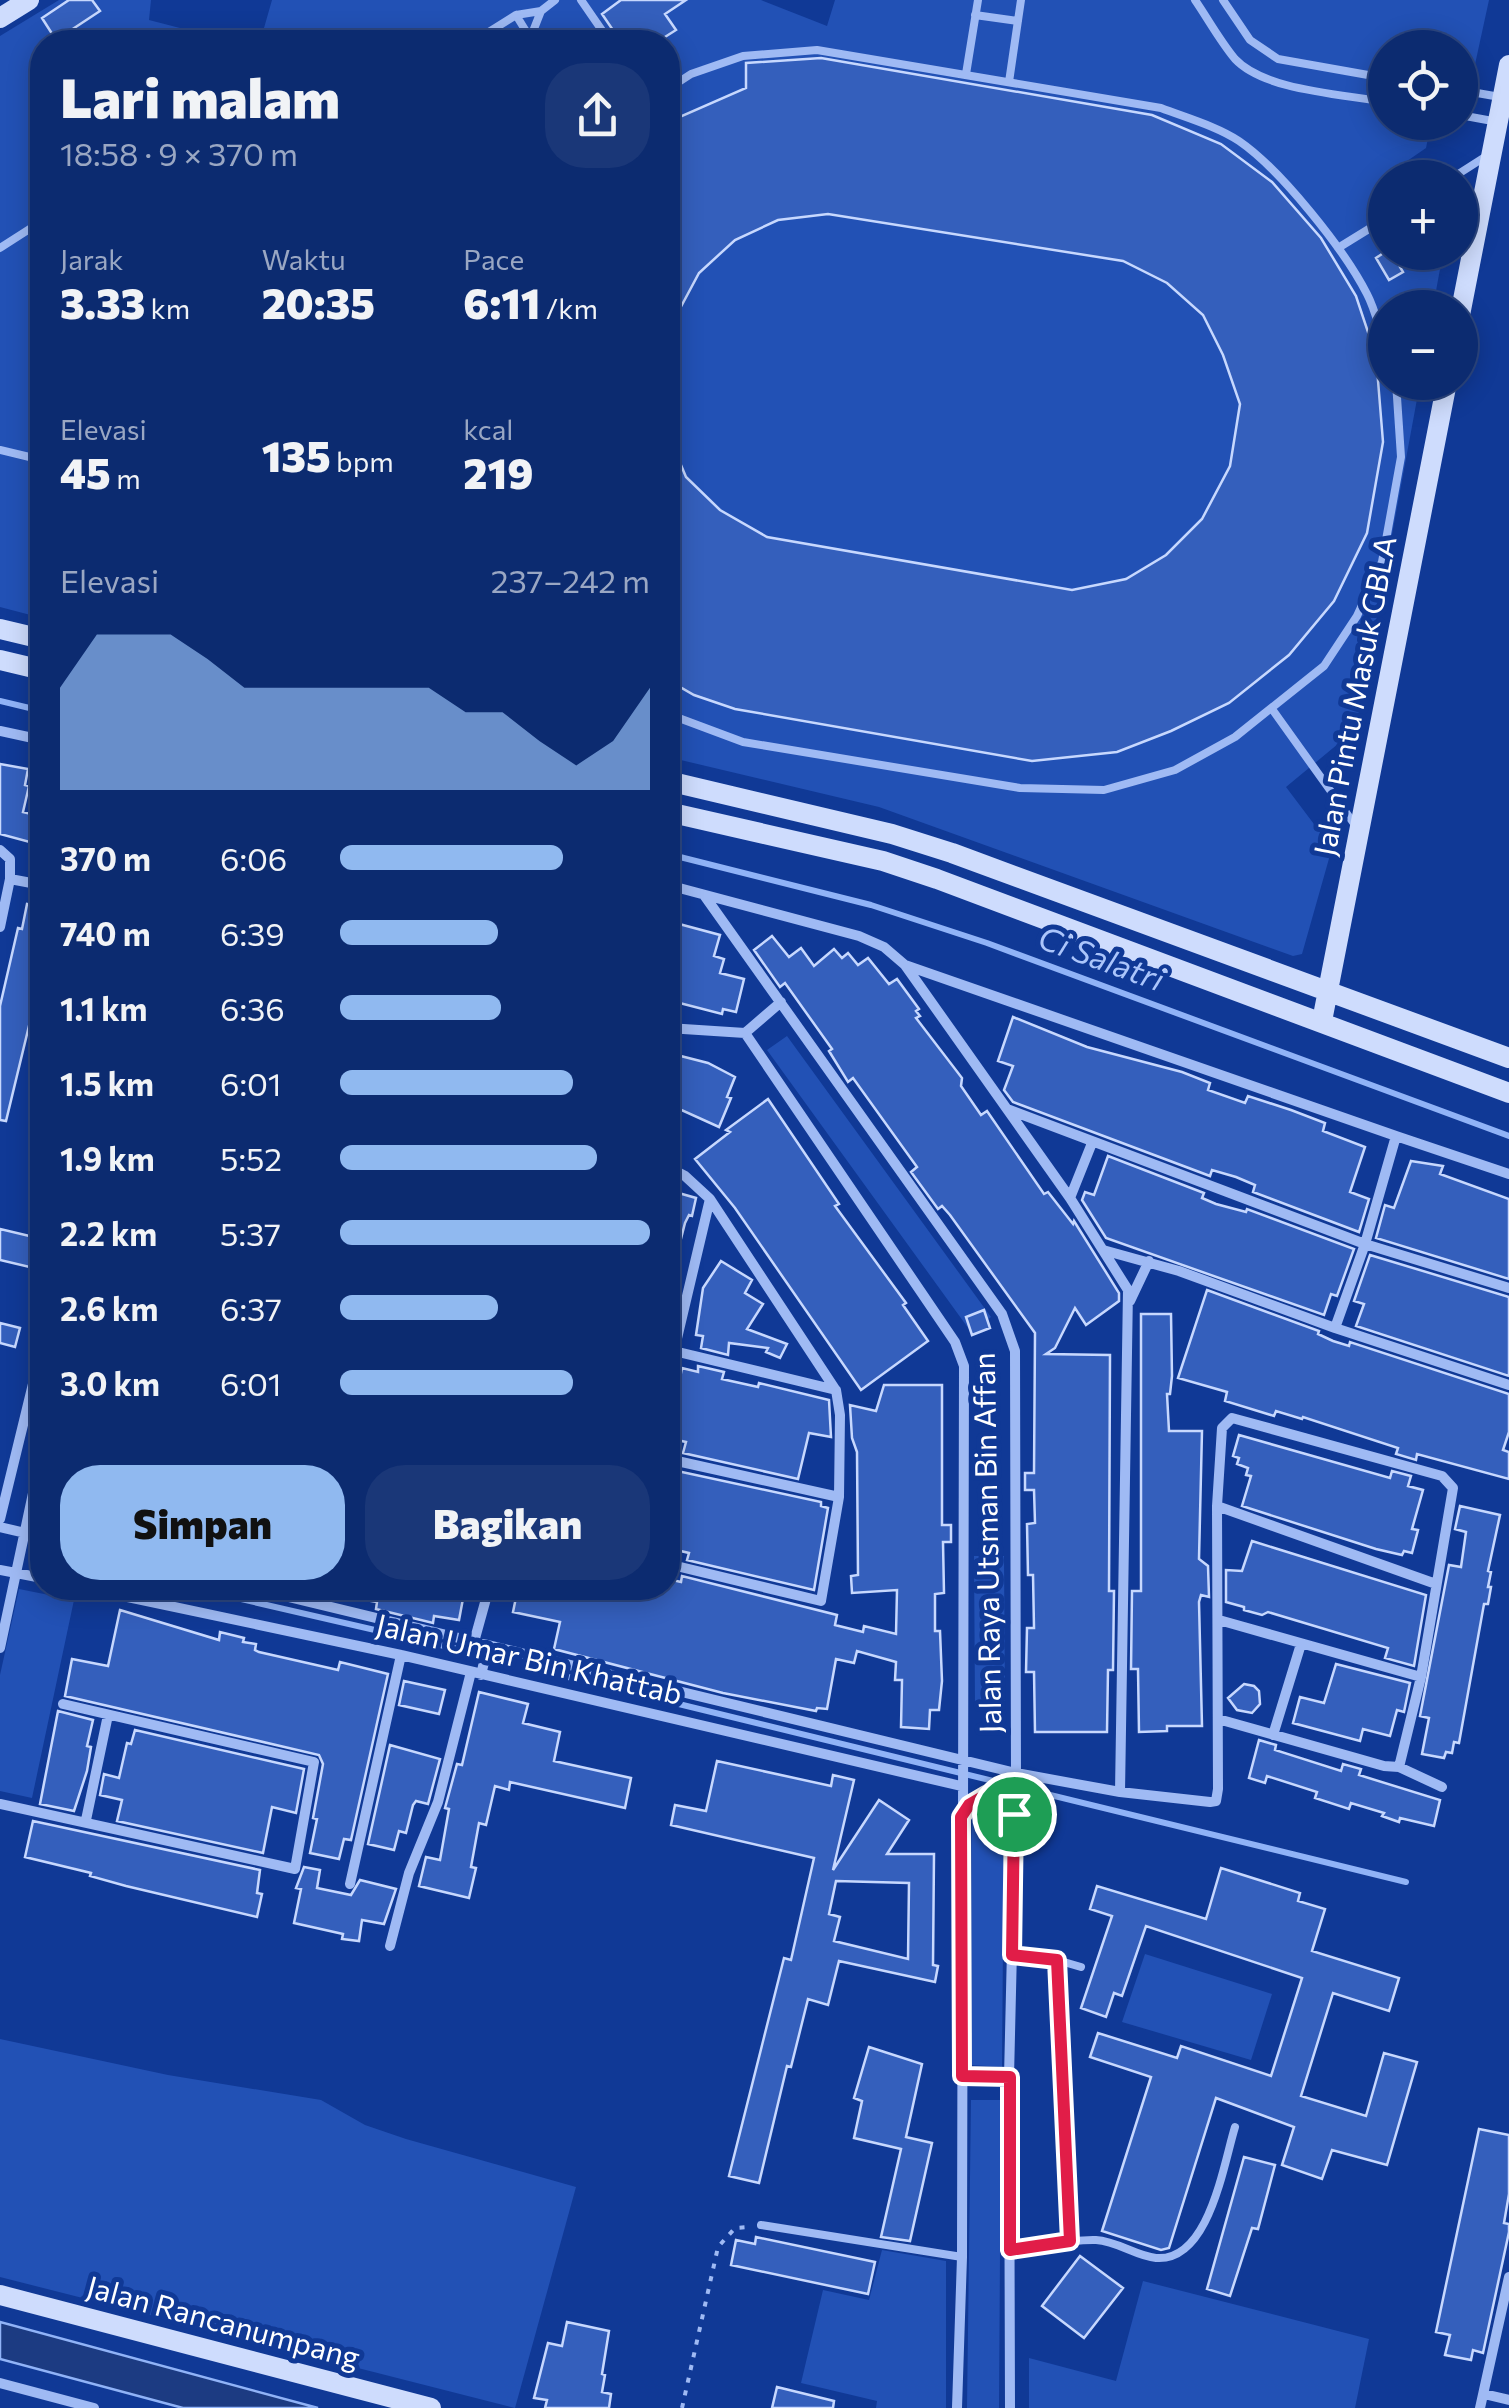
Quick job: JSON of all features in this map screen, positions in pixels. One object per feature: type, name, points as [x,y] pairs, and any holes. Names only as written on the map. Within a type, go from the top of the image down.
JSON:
[{"type":"street","points":[[0,18],[29,0]]},
{"type":"street","points":[[1465,290],[1509,65]]},
{"type":"street","name":"Jalan Pintu Masuk GBLA","points":[[1322,1021],[1444,400]]},
{"type":"street","points":[[0,630],[30,636]]},
{"type":"street","points":[[0,660],[30,667]]},
{"type":"street","points":[[0,731],[30,737]]},
{"type":"street","points":[[680,784],[892,834],[997,868],[1509,1058]]},
{"type":"street","points":[[680,815],[937,878],[1509,1093]]},
{"type":"street","points":[[0,850],[10,860],[0,927]]},
{"type":"street","points":[[10,879],[30,883]]},
{"type":"street","points":[[680,887],[884,946],[905,965],[1126,1283],[1129,1303],[1120,1792]]},
{"type":"street","name":"Jalan Raya Utsman Bin Affan","points":[[704,894],[1002,1314],[1011,1338],[1016,1366],[1016,1777],[1010,2077],[1014,2250],[1010,2408]]},
{"type":"street","points":[[905,965],[1509,1174]]},
{"type":"street","points":[[680,1029],[745,1033],[781,1002]]},
{"type":"street","name":"Jalan Raya Utsman Bin Affan","points":[[745,1033],[961,1356],[966,1390],[961,1817],[962,2257],[957,2408]]},
{"type":"street","points":[[1007,1109],[1366,1244],[1509,1288]]},
{"type":"street","points":[[1336,1328],[1366,1244],[1396,1136]]},
{"type":"street","points":[[1070,1198],[1092,1143]]},
{"type":"street","points":[[680,1173],[710,1199],[836,1390],[840,1415],[839,1497],[821,1600],[680,1567]]},
{"type":"street","points":[[680,1326],[710,1199]]},
{"type":"street","points":[[1103,1250],[1149,1261],[1509,1385]]},
{"type":"street","points":[[1129,1303],[1149,1261]]},
{"type":"street","points":[[680,1352],[836,1390]]},
{"type":"street","points":[[0,1519],[30,1395]]},
{"type":"street","points":[[962,1774],[1216,1800],[1217,1506],[1222,1428],[1232,1418],[1442,1476],[1453,1488],[1421,1677],[1399,1766]]},
{"type":"street","points":[[680,1463],[839,1497]]},
{"type":"street","points":[[0,1648],[30,1505]]},
{"type":"street","points":[[1217,1506],[1436,1584]]},
{"type":"street","points":[[0,1528],[30,1534]]},
{"type":"street","points":[[0,1570],[30,1576]]},
{"type":"street","name":"Jalan Umar Bin Khattab","points":[[142,1600],[476,1674],[962,1774]]},
{"type":"street","name":"Jalan Umar Bin Khattab","points":[[301,1600],[488,1645],[962,1774]]},
{"type":"street","points":[[474,1642],[486,1600]]},
{"type":"street","points":[[1219,1620],[1421,1677]]},
{"type":"street","points":[[1274,1735],[1301,1644]]},
{"type":"street","points":[[390,1946],[409,1873],[438,1802],[488,1645]]},
{"type":"street","points":[[350,1884],[401,1655]]},
{"type":"street","points":[[0,1804],[86,1820],[292,1870],[296,1866],[314,1762],[63,1704]]},
{"type":"street","points":[[86,1820],[108,1715]]},
{"type":"street","points":[[1218,1720],[1384,1766],[1399,1766],[1442,1786]]},
{"type":"street","points":[[961,1817],[969,1805],[986,1795],[996,1797],[1014,1814]]},
{"type":"street","points":[[962,2076],[1010,2077]]},
{"type":"street","points":[[1480,2408],[1509,2277]]},
{"type":"street","name":"Jalan Rancanumpang","points":[[0,2295],[431,2408]]},
{"type":"street","points":[[0,2383],[94,2408]]},
{"type":"street","points":[[1484,2394],[1509,2400]]},
{"type":"lane","points":[[492,30],[516,15],[541,10],[555,0]]},
{"type":"lane","points":[[581,0],[602,30]]},
{"type":"lane","points":[[966,74],[978,0]]},
{"type":"lane","points":[[1009,82],[1021,0]]},
{"type":"lane","points":[[1194,0],[1236,59],[1254,74],[1274,82],[1368,99]]},
{"type":"lane","points":[[1222,0],[1250,40],[1278,59],[1368,75]]},
{"type":"lane","points":[[534,30],[541,10]]},
{"type":"lane","points":[[516,15],[524,30]]},
{"type":"lane","points":[[976,15],[1018,21]]},
{"type":"lane","points":[[680,81],[743,56],[817,50],[1161,108],[1240,142],[1290,190],[1338,248],[1368,296]]},
{"type":"lane","points":[[1478,93],[1502,97]]},
{"type":"lane","points":[[1478,118],[1498,122]]},
{"type":"lane","points":[[1478,162],[1492,153]]},
{"type":"lane","points":[[0,248],[30,229]]},
{"type":"lane","points":[[1338,248],[1368,229]]},
{"type":"lane","points":[[680,718],[761,746],[1020,788],[1104,790],[1174,770],[1235,738],[1324,666],[1357,616],[1382,562],[1401,457],[1397,400]]},
{"type":"lane","points":[[0,450],[30,457]]},
{"type":"lane","points":[[1272,709],[1360,833]]},
{"type":"lane","points":[[1012,1955],[1081,1967]]},
{"type":"lane","points":[[1057,1960],[1070,2241]]},
{"type":"lane","points":[[1014,2250],[1100,2240],[1154,2258],[1174,2256],[1204,2229],[1234,2127]]},
{"type":"lane","points":[[761,2225],[962,2257]]},
{"type":"path","points":[[682,2408],[718,2247],[735,2228],[761,2225]]},
{"type":"shaded area","points":[[59,0],[151,0],[149,20],[188,30],[30,30],[30,615],[0,607],[0,36]]},
{"type":"shaded area","points":[[272,0],[761,0],[827,26],[835,0],[1489,0],[1478,51],[1478,30],[1368,30],[1368,140],[1428,140],[1426,148],[1409,160],[1368,160],[1368,270],[1440,270],[1436,290],[1368,290],[1368,400],[1417,400],[1356,729],[1286,787],[1332,848],[1302,954],[1293,956],[879,807],[680,760],[680,30],[263,30]]},
{"type":"shaded area","points":[[787,1036],[991,1317],[971,1332],[767,1050]]},
{"type":"shaded area","points":[[974,1556],[1004,1556],[1005,1708],[975,1708]]},
{"type":"shaded area","points":[[19,1589],[30,1591],[30,1600],[74,1600],[32,1798],[0,1791],[0,1675]]},
{"type":"shaded area","points":[[983,1803],[997,1807],[1004,1815],[1002,2067],[971,2065],[972,1814]]},
{"type":"shaded area","points":[[1145,1954],[1272,1994],[1251,2060],[1122,2022]]},
{"type":"shaded area","points":[[0,2039],[168,2075],[321,2100],[365,2125],[406,2139],[576,2187],[515,2408],[0,2277]]},
{"type":"shaded area","points":[[971,2100],[1001,2100],[999,2408],[967,2408]]},
{"type":"shaded area","points":[[882,2250],[946,2261],[946,2408],[876,2408],[877,2401],[801,2383],[823,2290],[869,2300]]},
{"type":"shaded area","points":[[1143,2281],[1369,2339],[1355,2408],[1029,2408],[1029,2358],[1116,2381]]},
{"type":"shaded area","points":[[0,2322],[318,2408],[183,2408],[0,2359]]},
{"type":"building","points":[[69,0],[92,0],[100,11],[71,30],[50,30],[42,18]]},
{"type":"building","points":[[621,0],[686,0],[665,14],[676,30],[613,30],[602,14]]},
{"type":"building","points":[[821,58],[1152,115],[1221,144],[1272,182],[1321,238],[1356,296],[1368,332],[1368,400],[1380,400],[1383,442],[1367,533],[1334,601],[1289,655],[1229,703],[1171,731],[1117,752],[1032,761],[735,709],[680,687],[680,463],[686,477],[720,510],[767,537],[1072,590],[1126,579],[1166,555],[1202,519],[1230,466],[1240,404],[1223,355],[1203,315],[1167,283],[1123,261],[828,214],[778,220],[735,240],[699,273],[680,309],[680,117],[746,88],[746,63]]},
{"type":"building","points":[[1383,270],[1402,270],[1403,272],[1389,280]]},
{"type":"building","points":[[0,764],[28,769],[23,812],[30,814],[30,842],[0,834]]},
{"type":"building","points":[[27,904],[30,1022],[6,1121],[0,1120],[0,1006],[18,928],[22,929]]},
{"type":"building","points":[[680,924],[720,935],[714,956],[724,959],[720,973],[744,979],[736,1012],[723,1009],[722,1014],[680,1003]]},
{"type":"building","points":[[772,936],[789,957],[801,948],[814,966],[834,949],[842,958],[848,953],[858,965],[868,958],[889,984],[897,979],[919,1009],[916,1011],[920,1016],[916,1018],[962,1078],[961,1086],[981,1115],[987,1111],[1044,1194],[1048,1192],[1073,1224],[1074,1221],[1119,1293],[1119,1301],[1086,1325],[1075,1308],[1055,1348],[1046,1354],[1110,1355],[1109,1591],[1114,1591],[1107,1732],[1035,1732],[1034,1672],[1026,1672],[1027,1628],[1034,1628],[1027,1524],[1035,1523],[1034,1490],[1025,1490],[1025,1473],[1034,1473],[1035,1333],[950,1215],[942,1206],[938,1209],[911,1172],[917,1167],[853,1078],[848,1082],[829,1051],[832,1049],[785,983],[780,987],[754,950]]},
{"type":"building","points":[[1013,1017],[1087,1047],[1182,1072],[1210,1083],[1208,1090],[1245,1103],[1248,1096],[1291,1110],[1325,1123],[1323,1131],[1365,1147],[1350,1192],[1369,1199],[1359,1232],[1253,1192],[1255,1185],[1236,1177],[1212,1170],[1210,1176],[1013,1102],[1004,1090],[1013,1066],[998,1061]]},
{"type":"building","points":[[680,1056],[708,1063],[735,1077],[719,1127],[680,1109]]},
{"type":"building","points":[[768,1099],[839,1204],[835,1206],[906,1303],[903,1305],[928,1341],[861,1390],[735,1208],[695,1159]]},
{"type":"building","points":[[1108,1156],[1204,1193],[1202,1198],[1216,1204],[1246,1212],[1247,1209],[1354,1249],[1337,1296],[1331,1294],[1324,1315],[1106,1238],[1082,1200],[1085,1192],[1094,1195]]},
{"type":"building","points":[[1411,1161],[1443,1166],[1440,1174],[1509,1199],[1509,1279],[1376,1238],[1385,1205],[1394,1208]]},
{"type":"building","points":[[680,1193],[696,1198],[692,1216],[685,1223],[680,1243]]},
{"type":"building","points":[[0,1229],[30,1236],[30,1267],[0,1260]]},
{"type":"building","points":[[1370,1255],[1509,1297],[1509,1376],[1356,1326],[1364,1304],[1354,1301]]},
{"type":"building","points":[[721,1261],[752,1280],[745,1293],[763,1304],[747,1329],[787,1344],[780,1358],[766,1352],[768,1348],[729,1343],[728,1355],[701,1348],[703,1336],[696,1335],[703,1288]]},
{"type":"building","points":[[1207,1290],[1319,1331],[1318,1334],[1333,1341],[1349,1346],[1350,1342],[1509,1394],[1509,1432],[1503,1450],[1509,1452],[1509,1479],[1417,1454],[1416,1460],[1396,1454],[1398,1448],[1303,1417],[1276,1411],[1274,1416],[1225,1401],[1227,1392],[1178,1378]]},
{"type":"building","points":[[984,1310],[990,1328],[972,1335],[966,1317]]},
{"type":"building","points":[[1141,1314],[1171,1314],[1169,1431],[1202,1431],[1199,1559],[1208,1566],[1209,1597],[1201,1595],[1199,1602],[1202,1726],[1167,1726],[1167,1731],[1139,1732],[1138,1669],[1131,1669],[1132,1591],[1141,1591]]},
{"type":"building","points":[[0,1323],[20,1328],[15,1347],[0,1343]]},
{"type":"building","points":[[698,1366],[724,1372],[722,1379],[758,1387],[759,1383],[829,1400],[831,1437],[809,1433],[798,1479],[683,1453],[686,1442],[680,1441],[680,1378],[682,1368],[698,1372]]},
{"type":"building","points":[[884,1385],[942,1385],[942,1525],[951,1525],[951,1542],[943,1542],[944,1593],[935,1594],[942,1681],[939,1710],[930,1710],[929,1729],[901,1727],[902,1680],[895,1680],[896,1662],[857,1651],[854,1663],[836,1659],[827,1709],[816,1711],[723,1693],[554,1649],[560,1622],[513,1612],[516,1600],[680,1600],[682,1576],[837,1615],[835,1625],[863,1632],[864,1626],[896,1634],[897,1590],[852,1593],[851,1576],[858,1575],[857,1452],[850,1405],[876,1411]]},
{"type":"building","points":[[1239,1435],[1390,1478],[1392,1471],[1411,1476],[1408,1486],[1423,1490],[1412,1529],[1418,1530],[1412,1553],[1404,1551],[1402,1555],[1376,1549],[1242,1506],[1251,1476],[1246,1475],[1248,1468],[1237,1464],[1239,1458],[1233,1456]]},
{"type":"building","points":[[680,1472],[821,1502],[821,1506],[828,1508],[814,1590],[687,1560],[689,1553],[680,1551]]},
{"type":"building","points":[[1460,1506],[1500,1515],[1488,1571],[1488,1604],[1484,1604],[1459,1743],[1454,1742],[1452,1753],[1446,1752],[1444,1758],[1422,1754],[1429,1718],[1420,1716],[1449,1565],[1461,1567],[1466,1532],[1455,1529]]},
{"type":"building","points":[[1252,1541],[1426,1595],[1414,1666],[1385,1658],[1388,1648],[1226,1602],[1226,1570],[1242,1571]]},
{"type":"building","points":[[366,1600],[463,1600],[459,1620],[434,1616],[433,1623],[376,1609],[377,1602]]},
{"type":"building","points":[[120,1610],[219,1640],[220,1632],[244,1638],[243,1642],[256,1644],[255,1650],[259,1652],[338,1670],[340,1662],[388,1674],[351,1840],[344,1839],[339,1859],[310,1853],[323,1764],[319,1755],[65,1696],[72,1659],[108,1666]]},
{"type":"building","points":[[1336,1664],[1410,1683],[1404,1712],[1397,1710],[1390,1736],[1363,1729],[1360,1741],[1293,1723],[1300,1697],[1324,1703]]},
{"type":"building","points":[[404,1681],[445,1690],[439,1714],[399,1705]]},
{"type":"building","points":[[1244,1684],[1259,1691],[1260,1704],[1252,1713],[1237,1710],[1228,1698]]},
{"type":"building","points":[[479,1692],[528,1704],[523,1723],[560,1732],[554,1761],[631,1778],[625,1808],[510,1782],[509,1790],[495,1786],[486,1825],[479,1823],[469,1898],[419,1886],[426,1857],[440,1860],[449,1809],[445,1808],[457,1764],[462,1765]]},
{"type":"building","points":[[58,1711],[93,1720],[87,1771],[74,1811],[40,1804]]},
{"type":"building","points":[[135,1730],[304,1769],[296,1813],[272,1807],[263,1853],[117,1821],[122,1800],[100,1795],[104,1774],[119,1778],[127,1743],[131,1744]]},
{"type":"building","points":[[1259,1740],[1276,1745],[1275,1750],[1341,1771],[1343,1764],[1361,1769],[1359,1775],[1440,1800],[1434,1826],[1400,1818],[1399,1822],[1351,1803],[1349,1809],[1315,1798],[1317,1792],[1267,1776],[1265,1783],[1249,1778]]},
{"type":"building","points":[[390,1745],[440,1759],[428,1804],[416,1801],[413,1805],[406,1833],[399,1831],[394,1850],[368,1844]]},
{"type":"building","points":[[717,1761],[831,1786],[833,1775],[854,1780],[833,1870],[879,1800],[909,1820],[887,1854],[934,1854],[933,1965],[938,1966],[935,1982],[839,1961],[828,2005],[808,1999],[791,2067],[787,2066],[759,2183],[729,2176],[784,1958],[791,1960],[814,1858],[671,1825],[675,1805],[706,1811]],"holes":[[[836,1881],[909,1883],[908,1959],[834,1941],[840,1917],[829,1914]]]},
{"type":"building","points":[[33,1821],[260,1870],[257,1893],[262,1894],[257,1917],[25,1857]]},
{"type":"building","points":[[304,1867],[320,1870],[317,1888],[351,1895],[360,1880],[396,1889],[384,1924],[362,1920],[359,1941],[294,1923],[301,1889],[296,1888]]},
{"type":"building","points":[[1221,1868],[1300,1893],[1298,1901],[1325,1909],[1312,1951],[1399,1978],[1389,2011],[1333,1993],[1301,2096],[1366,2116],[1384,2053],[1417,2062],[1387,2165],[1332,2150],[1322,2179],[1282,2165],[1294,2127],[1216,2098],[1169,2248],[1161,2250],[1102,2231],[1151,2077],[1090,2057],[1098,2033],[1177,2058],[1181,2046],[1271,2076],[1302,1978],[1146,1926],[1122,1996],[1114,1993],[1106,2017],[1081,2008],[1112,1916],[1090,1909],[1097,1886],[1206,1919]]},
{"type":"building","points":[[869,2047],[922,2064],[906,2137],[932,2143],[910,2241],[881,2237],[901,2149],[854,2138],[862,2101],[854,2098]]},
{"type":"building","points":[[1479,2129],[1509,2135],[1509,2194],[1504,2223],[1509,2224],[1509,2232],[1483,2353],[1473,2350],[1471,2360],[1445,2355],[1450,2335],[1436,2332]]},
{"type":"building","points":[[1244,2157],[1275,2165],[1258,2229],[1252,2228],[1230,2296],[1207,2289]]},
{"type":"building","points":[[756,2237],[875,2262],[868,2294],[731,2265],[736,2240],[755,2244]]},
{"type":"building","points":[[1080,2256],[1123,2288],[1084,2338],[1042,2306]]},
{"type":"building","points":[[567,2322],[609,2331],[602,2392],[611,2394],[609,2408],[545,2408],[547,2400],[534,2398],[548,2343],[562,2346]]},
{"type":"building","points":[[777,2387],[834,2401],[833,2408],[772,2408]]},
{"type":"waterway","name":"Ci Salatri","points":[[0,701],[30,708]]},
{"type":"waterway","name":"Ci Salatri","points":[[680,857],[871,905],[987,943],[1509,1136]]},
{"type":"waterway","points":[[245,1600],[479,1654]]},
{"type":"waterway","points":[[548,1672],[1406,1882]]},
{"type":"route","points":[[986,1795],[996,1797],[1014,1814],[1012,1955],[1057,1960],[1070,2241],[1010,2250],[1010,2077],[962,2076],[961,1817],[969,1805],[986,1795]]}]
